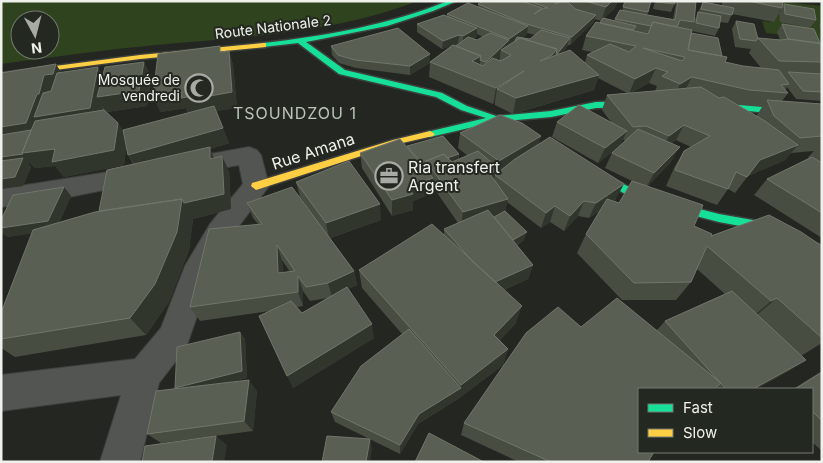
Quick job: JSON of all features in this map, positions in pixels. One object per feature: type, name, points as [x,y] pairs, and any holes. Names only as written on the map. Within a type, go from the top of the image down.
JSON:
[{"type":"street","name":"Route Nationale 2","points":[[1,75],[117,60],[300,41],[394,23],[422,15],[454,1]]},
{"type":"street","points":[[300,41],[342,72],[439,95],[464,108],[495,119],[512,128]]},
{"type":"street","points":[[696,101],[714,101],[737,108],[822,115]]},
{"type":"street","name":"Rue Amana","points":[[256,186],[396,142],[495,119],[551,114],[596,105],[651,103]]},
{"type":"street","points":[[1,198],[69,188],[248,155],[256,186],[220,231],[200,266],[174,337],[144,375],[120,462]]},
{"type":"street","points":[[578,163],[642,198],[719,218],[780,228],[822,252]]},
{"type":"street","points":[[1,393],[144,375]]},
{"type":"green space","points":[[1,1],[418,1],[387,12],[322,27],[256,36],[60,56],[60,10],[10,10],[10,60],[32,60],[1,64]]},
{"type":"green space","points":[[773,1],[822,6],[822,57],[811,38],[766,33],[762,21],[772,22]]},
{"type":"building","points":[[483,1],[522,1],[542,8],[534,14],[544,8],[548,8],[529,1],[559,1],[555,4],[567,1],[575,9],[596,15],[572,37],[523,23],[478,4]]},
{"type":"building","points":[[585,1],[612,1],[606,7]]},
{"type":"building","points":[[625,1],[651,1],[648,12],[623,7]]},
{"type":"building","points":[[675,1],[675,4],[656,2]]},
{"type":"building","points":[[678,1],[696,1],[694,22],[680,20],[677,27],[653,22],[651,26],[615,19],[620,10],[675,20]]},
{"type":"building","points":[[748,1],[783,1],[782,8]]},
{"type":"building","points":[[703,2],[734,8],[732,15],[701,9]]},
{"type":"building","points":[[468,3],[528,26],[509,39],[447,14]]},
{"type":"building","points":[[784,4],[814,9],[816,20],[785,14]]},
{"type":"building","points":[[698,12],[721,16],[719,28],[696,23]]},
{"type":"building","points":[[444,15],[477,28],[463,36],[459,35],[443,41],[417,24]]},
{"type":"building","points":[[603,18],[636,26],[633,30],[600,23]]},
{"type":"building","points":[[736,21],[754,24],[758,38],[756,41],[740,39]]},
{"type":"building","points":[[596,22],[648,34],[653,22],[692,30],[688,50],[727,57],[725,62],[743,66],[779,70],[789,84],[781,85],[788,93],[749,90],[692,77],[680,84],[662,76],[668,72],[656,68],[635,79],[587,55],[610,44],[629,52],[636,46],[586,36]],"holes":[[[643,48],[685,57],[682,61]]]},
{"type":"building","points":[[782,24],[814,29],[820,43],[788,39]]},
{"type":"building","points":[[398,28],[430,54],[410,66],[355,60],[338,55],[331,46]]},
{"type":"building","points":[[541,30],[570,38],[557,54],[557,49],[520,38],[515,41],[517,37],[530,39]]},
{"type":"building","points":[[490,33],[509,40],[486,62],[480,60],[481,56],[456,46],[468,37],[477,40]]},
{"type":"building","points":[[691,33],[718,38],[722,56],[688,50]]},
{"type":"building","points":[[520,38],[557,49],[552,55],[540,61],[570,50],[599,75],[516,98],[497,89],[524,71],[496,88],[430,62],[453,45],[481,56],[472,61],[483,66],[492,58],[501,61],[511,55],[501,50]]},
{"type":"building","points":[[758,38],[788,39],[822,44],[822,62],[779,61]]},
{"type":"building","name":"Mosquée de vendredi","points":[[220,46],[220,52],[229,51],[232,92],[199,98],[199,95],[181,98],[182,92],[153,96],[158,54]]},
{"type":"building","points":[[144,62],[139,91],[97,97],[105,67]]},
{"type":"building","points":[[56,64],[53,74],[44,75],[39,94],[37,94],[26,123],[1,127],[1,73]]},
{"type":"building","points":[[98,67],[90,108],[34,117],[43,93],[51,91],[57,73]]},
{"type":"building","points":[[788,72],[822,74],[822,92],[803,91]]},
{"type":"building","points":[[701,87],[719,98],[724,97],[765,121],[798,145],[760,160],[747,177],[736,172],[728,189],[675,170],[684,151],[710,136],[684,125],[669,136],[646,126],[633,127],[607,95]]},
{"type":"building","points":[[767,100],[822,104],[822,136],[800,138],[774,116]]},
{"type":"building","points":[[579,105],[627,131],[605,148],[557,122]]},
{"type":"building","points":[[214,106],[223,128],[128,155],[123,130]]},
{"type":"building","points":[[104,110],[118,123],[114,150],[52,162],[55,149],[22,153],[35,121]]},
{"type":"building","points":[[500,115],[522,123],[541,136],[499,161],[460,133]]},
{"type":"building","points":[[638,129],[680,147],[654,173],[612,153]]},
{"type":"building","points":[[31,130],[23,154],[1,157],[1,135]]},
{"type":"building","points":[[443,136],[459,154],[447,158],[444,154],[426,161],[424,165],[407,146]]},
{"type":"building","points":[[550,137],[624,184],[596,203],[584,201],[570,216],[555,206],[546,213],[495,175],[515,159]]},
{"type":"building","points":[[400,139],[433,178],[408,187],[413,194],[392,200],[360,153]]},
{"type":"building","points":[[210,147],[210,159],[222,156],[224,194],[184,203],[182,199],[99,211],[107,170]]},
{"type":"building","points":[[478,151],[499,169],[490,174],[508,199],[463,212],[426,161],[444,154],[452,162]]},
{"type":"building","points":[[812,157],[822,163],[822,213],[767,179]]},
{"type":"building","points":[[23,158],[15,177],[1,179],[1,161]]},
{"type":"building","points":[[349,161],[380,204],[326,223],[296,182]]},
{"type":"building","points":[[632,181],[703,205],[694,226],[712,234],[711,236],[769,215],[822,246],[822,338],[777,298],[771,301],[707,246],[691,282],[634,283],[586,234],[607,199],[619,203]]},
{"type":"building","points":[[64,187],[48,221],[1,228],[1,220],[13,195]]},
{"type":"building","points":[[292,187],[354,271],[328,283],[306,287],[298,276],[298,292],[190,307],[209,229],[262,224],[247,203]],"holes":[[[277,245],[295,271],[278,273]]]},
{"type":"building","points":[[182,199],[177,232],[155,284],[130,318],[1,339],[1,313],[33,230],[95,212]]},
{"type":"building","points":[[488,210],[533,265],[495,282],[473,262],[444,229]]},
{"type":"building","points":[[505,211],[527,232],[513,240],[494,217]]},
{"type":"building","points":[[432,224],[522,306],[494,335],[508,349],[461,385],[359,270]]},
{"type":"building","points":[[347,287],[372,324],[287,376],[259,316],[291,301],[302,313]]},
{"type":"building","points":[[732,291],[806,360],[755,388],[725,388],[665,321]]},
{"type":"building","points":[[617,298],[721,383],[715,388],[638,388],[638,453],[653,453],[648,462],[551,462],[464,423],[526,333],[558,307],[581,327]]},
{"type":"building","points":[[409,329],[461,388],[419,414],[400,445],[331,412],[361,366]]},
{"type":"building","points":[[240,332],[242,371],[175,388],[177,347]]},
{"type":"building","points":[[822,372],[822,421],[813,412],[813,388],[797,388]]},
{"type":"building","points":[[249,380],[244,421],[147,434],[156,391]]},
{"type":"building","points":[[429,433],[484,462],[415,462]]},
{"type":"building","points":[[216,436],[212,462],[142,462],[145,446]]},
{"type":"building","points":[[327,436],[370,439],[366,462],[322,462]]},
{"type":"traffic: fast","points":[[263,45],[313,39],[384,25],[454,1]]},
{"type":"traffic: fast","points":[[300,41],[342,72],[439,95],[464,108],[496,119]]},
{"type":"traffic: fast","points":[[707,101],[737,107],[822,115]]},
{"type":"traffic: fast","points":[[430,134],[495,119],[551,114],[596,105],[641,104]]},
{"type":"traffic: fast","points":[[588,169],[642,198],[719,218],[780,229],[822,252]]},
{"type":"traffic: slow","points":[[1,75],[140,57],[263,45]]},
{"type":"traffic: slow","points":[[256,186],[396,142],[430,134]]},
{"type":"place","name":"Mosquée de vendredi","points":[[199,88]]},
{"type":"place","name":"Ria transfert Argent","points":[[389,176]]},
{"type":"district","name":"TSOUNDZOU 1","points":[[295,113]]}]
